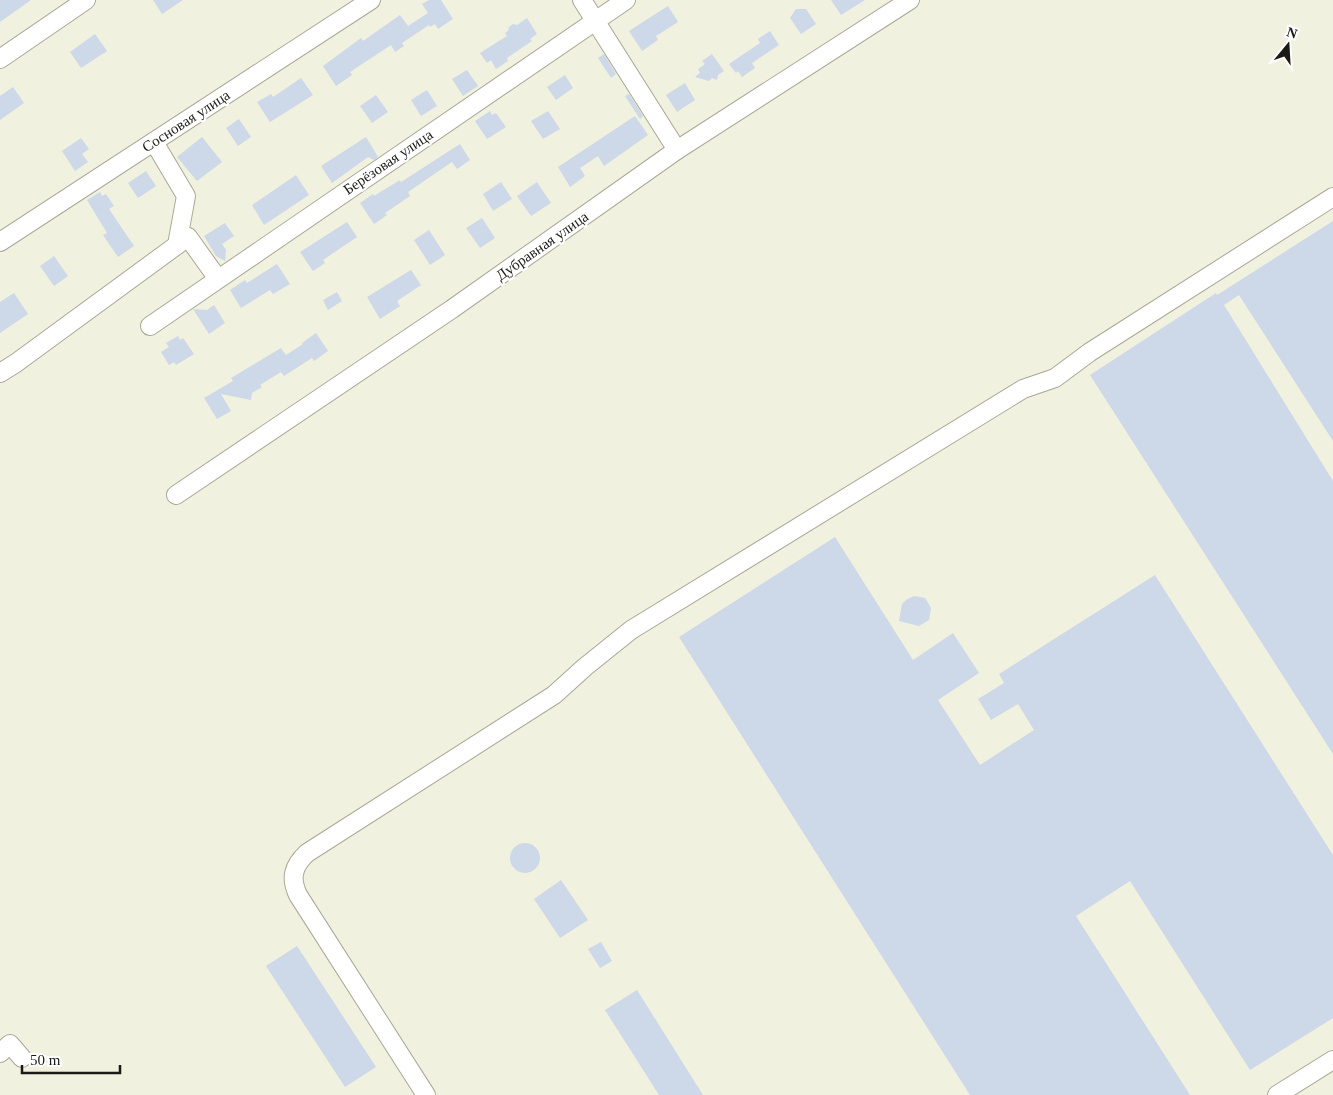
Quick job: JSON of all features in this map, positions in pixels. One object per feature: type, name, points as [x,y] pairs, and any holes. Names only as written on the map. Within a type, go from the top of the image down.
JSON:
[{"type":"street","points":[[0,59],[86,0]]},
{"type":"street","name":"Сосновая улица","points":[[0,242],[371,0]]},
{"type":"street","points":[[582,0],[677,150]]},
{"type":"street","name":"Берёзовая улица","points":[[150,326],[594,20],[626,0]]},
{"type":"street","name":"Дубравная улица","points":[[176,495],[452,309],[677,150],[910,0]]},
{"type":"street","points":[[154,142],[186,196],[182,241],[218,279]]},
{"type":"street","points":[[426,1095],[298,895],[293,884],[293,877],[299,860],[307,853],[554,695],[631,630],[1024,389],[1055,378],[1090,352],[1333,197]]},
{"type":"street","points":[[0,373],[182,241]]},
{"type":"street","points":[[0,1053],[10,1044],[22,1058]]},
{"type":"street","points":[[1277,1095],[1333,1060]]},
{"type":"building","points":[[0,0],[31,0],[0,22]]},
{"type":"building","points":[[153,0],[183,0],[162,14]]},
{"type":"building","points":[[429,0],[441,0],[453,19],[438,29],[435,24],[430,27],[429,25],[402,43],[404,46],[395,52],[391,45],[350,72],[352,75],[336,86],[323,66],[361,38],[363,41],[400,15],[408,26],[428,13],[422,4]]},
{"type":"building","points":[[831,0],[865,0],[841,15]]},
{"type":"building","points":[[668,6],[678,22],[656,36],[658,40],[642,51],[629,31]]},
{"type":"building","points":[[796,9],[806,9],[816,24],[801,34],[790,18]]},
{"type":"building","points":[[527,18],[537,34],[530,39],[532,41],[507,58],[508,61],[496,69],[491,60],[487,63],[480,53],[507,36],[505,33],[513,24],[517,25]]},
{"type":"building","points":[[770,31],[779,45],[752,63],[755,68],[742,77],[738,71],[736,73],[729,64],[760,43],[758,39]]},
{"type":"building","points":[[95,34],[107,51],[81,68],[70,52]]},
{"type":"building","points":[[604,54],[616,74],[611,78],[598,58]]},
{"type":"building","points":[[712,54],[724,71],[718,75],[717,80],[712,78],[709,81],[695,77],[700,73],[698,69],[705,64],[702,61]]},
{"type":"building","points":[[467,70],[478,86],[463,96],[452,79]]},
{"type":"building","points":[[565,75],[573,88],[556,100],[547,87]]},
{"type":"building","points":[[301,78],[313,95],[270,122],[257,102],[271,94],[273,97]]},
{"type":"building","points":[[685,83],[695,100],[677,112],[666,95]]},
{"type":"building","points":[[13,87],[24,103],[0,120],[0,96]]},
{"type":"building","points":[[427,90],[437,106],[421,116],[411,100]]},
{"type":"building","points":[[629,94],[643,116],[640,119],[625,96]]},
{"type":"building","points":[[376,95],[388,112],[372,123],[360,106]]},
{"type":"building","points":[[490,111],[492,115],[496,113],[506,127],[487,139],[475,121]]},
{"type":"building","points":[[548,111],[560,129],[543,139],[531,121]]},
{"type":"building","points":[[635,116],[648,135],[604,166],[598,156],[580,168],[585,176],[570,187],[558,167]]},
{"type":"building","points":[[239,119],[251,137],[238,146],[226,128]]},
{"type":"building","points":[[202,137],[222,162],[197,181],[177,157]]},
{"type":"building","points":[[366,137],[378,157],[374,160],[368,157],[332,183],[321,166]]},
{"type":"building","points":[[81,138],[89,149],[82,154],[88,162],[75,171],[62,151]]},
{"type":"building","points":[[460,144],[470,160],[457,169],[452,162],[408,192],[410,196],[385,213],[387,215],[374,224],[360,203],[400,180],[401,182]]},
{"type":"building","points":[[146,171],[156,186],[138,198],[128,183]]},
{"type":"building","points":[[296,175],[309,195],[264,225],[252,205]]},
{"type":"building","points":[[501,182],[512,199],[493,211],[483,194]]},
{"type":"building","points":[[537,182],[551,203],[531,216],[517,196]]},
{"type":"building","points":[[100,192],[102,196],[106,194],[114,206],[109,209],[134,246],[118,257],[103,235],[107,233],[87,200]]},
{"type":"building","points":[[482,218],[495,238],[480,248],[466,228]]},
{"type":"building","points":[[1333,221],[1333,441],[1239,295],[1224,305],[1333,481],[1333,754],[1090,375],[1216,293],[1217,295]]},
{"type":"building","points":[[347,222],[357,237],[323,260],[325,263],[313,271],[300,252]]},
{"type":"building","points":[[225,223],[234,236],[222,244],[226,250],[225,261],[216,256],[204,236]]},
{"type":"building","points":[[429,230],[445,255],[430,265],[414,240]]},
{"type":"building","points":[[54,256],[68,276],[54,286],[40,266]]},
{"type":"building","points":[[277,264],[290,284],[273,294],[270,290],[241,308],[230,290],[245,280],[247,283]]},
{"type":"building","points":[[411,270],[421,285],[397,301],[400,306],[380,319],[367,297]]},
{"type":"building","points":[[337,292],[342,301],[328,310],[323,300]]},
{"type":"building","points":[[14,293],[28,314],[0,333],[0,302]]},
{"type":"building","points":[[214,305],[225,323],[209,334],[193,309],[207,310]]},
{"type":"building","points":[[316,333],[328,351],[314,361],[312,358],[284,376],[281,372],[260,385],[262,387],[252,393],[251,400],[221,394],[231,411],[217,419],[204,398],[233,381],[231,378],[281,348],[286,355]]},
{"type":"building","points":[[178,336],[180,340],[183,338],[194,354],[176,365],[174,362],[169,365],[161,352],[169,347],[166,343]]},
{"type":"building","points":[[835,537],[913,660],[953,633],[979,673],[938,700],[980,765],[1034,730],[1018,704],[991,720],[978,699],[1004,683],[999,674],[1155,575],[1333,855],[1333,1018],[1250,1070],[1130,881],[1076,916],[1190,1095],[970,1095],[679,637]]},
{"type":"building","points":[[914,596],[925,598],[931,608],[929,620],[919,626],[899,621],[902,604]]},
{"type":"building","points":[[525,843],[536,847],[540,858],[536,869],[525,873],[514,869],[510,858],[514,847]]},
{"type":"building","points":[[561,880],[588,920],[560,938],[534,899]]},
{"type":"building","points":[[601,942],[612,961],[600,968],[588,949]]},
{"type":"building","points":[[297,946],[376,1067],[345,1087],[266,966]]},
{"type":"building","points":[[637,990],[703,1095],[659,1095],[605,1010]]}]
